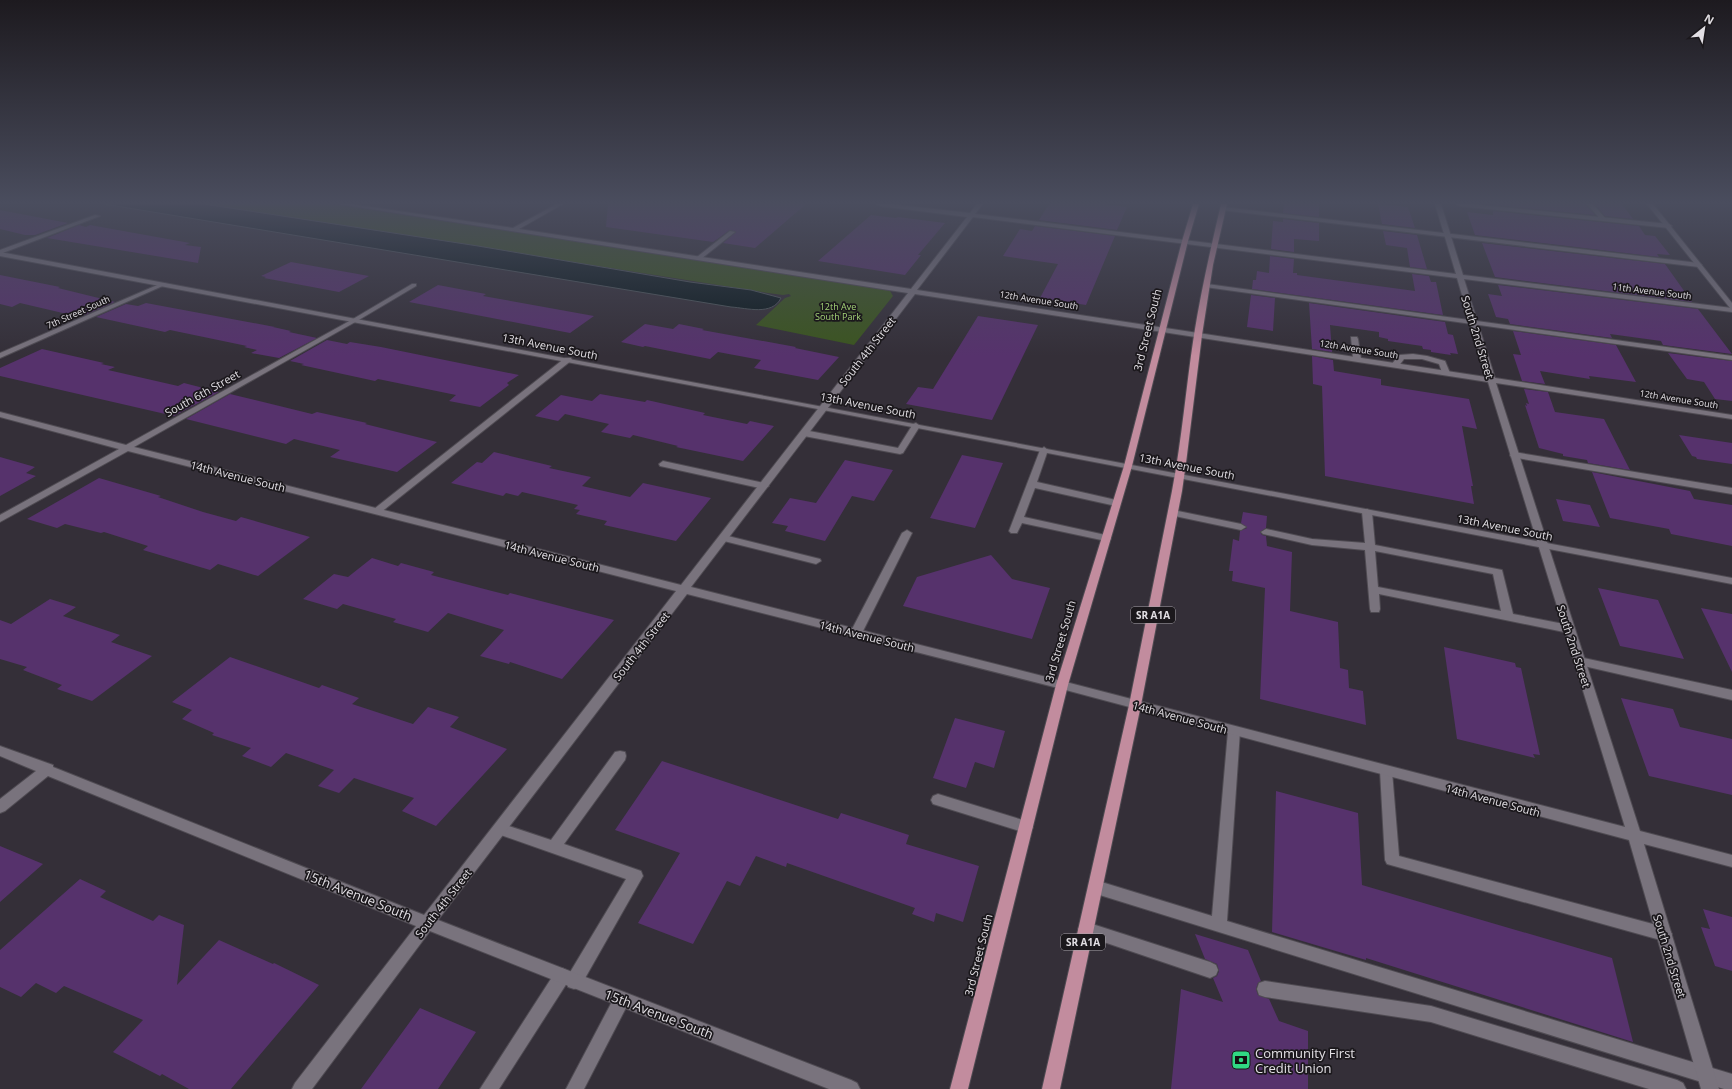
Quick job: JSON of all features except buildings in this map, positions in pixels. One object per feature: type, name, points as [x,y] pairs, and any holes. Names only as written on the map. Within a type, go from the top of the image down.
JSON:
[{"type":"main road","name":"3rd Street South","points":[[959,1089],[1062,685],[1128,466],[1181,255]]},
{"type":"main road","name":"SR A1A","points":[[1051,1089],[1135,705],[1173,513],[1180,476],[1198,335],[1213,255]]},
{"type":"street","name":"13th Avenue South","points":[[10,255],[1732,581]]},
{"type":"street","name":"12th Avenue South","points":[[678,255],[1732,417]]},
{"type":"street","points":[[699,258],[703,255]]},
{"type":"street","name":"South 4th Street","points":[[301,1089],[426,923],[941,255]]},
{"type":"street","name":"11th Avenue South","points":[[1293,255],[1732,308]]},
{"type":"street","name":"South 2nd Street","points":[[1454,255],[1514,455],[1635,837],[1708,1082]]},
{"type":"street","points":[[1620,255],[1699,264]]},
{"type":"street","points":[[1692,255],[1732,308]]},
{"type":"street","name":"7th Street South","points":[[0,356],[164,284]]},
{"type":"street","name":"South 6th Street","points":[[0,519],[355,320],[414,285]]},
{"type":"street","points":[[1207,286],[1474,324],[1732,358]]},
{"type":"street","points":[[1354,339],[1357,359]]},
{"type":"street","points":[[1395,365],[1402,357],[1415,355],[1423,356],[1442,363],[1446,373]]},
{"type":"street","points":[[377,511],[568,360]]},
{"type":"street","name":"14th Avenue South","points":[[0,414],[127,448],[1062,685],[1635,837],[1732,861]]},
{"type":"street","points":[[804,432],[900,451],[916,426]]},
{"type":"street","points":[[1014,531],[1044,450]]},
{"type":"street","points":[[1514,455],[1732,491]]},
{"type":"street","points":[[663,464],[764,486]]},
{"type":"street","points":[[1031,484],[1116,503]]},
{"type":"street","points":[[1367,512],[1375,609]]},
{"type":"street","points":[[1173,513],[1241,527]]},
{"type":"street","points":[[1019,518],[1106,538]]},
{"type":"street","points":[[1266,532],[1312,542],[1370,547],[1498,572],[1508,617]]},
{"type":"street","points":[[856,633],[907,533]]},
{"type":"street","points":[[724,538],[816,561]]},
{"type":"street","points":[[1373,589],[1569,629]]},
{"type":"street","points":[[1579,662],[1732,695]]},
{"type":"street","points":[[1219,925],[1234,731]]},
{"type":"street","name":"15th Avenue South","points":[[0,751],[48,769],[426,923],[851,1089]]},
{"type":"street","points":[[554,847],[620,756]]},
{"type":"street","points":[[0,807],[48,769]]},
{"type":"street","points":[[1386,771],[1392,860],[1664,934]]},
{"type":"street","points":[[938,800],[1026,828]]},
{"type":"street","points":[[489,1089],[568,979],[636,876],[500,829]]},
{"type":"street","points":[[1095,887],[1219,925],[1708,1082],[1732,1083]]},
{"type":"street","points":[[1086,929],[1210,970]]},
{"type":"street","points":[[1265,989],[1431,1014],[1677,1089]]},
{"type":"street","points":[[575,1089],[622,1000]]},
{"type":"green space","name":"12th Ave South Park","points":[[526,255],[665,255],[889,289],[893,296],[854,345],[756,325],[785,298],[791,296],[789,294],[783,295]]},
{"type":"shaded area","points":[[413,255],[530,255],[690,282],[751,290],[781,298],[777,304],[765,309],[759,310],[731,307]]},
{"type":"place","name":"Community First Credit Union","points":[[1241,1060]]}]
